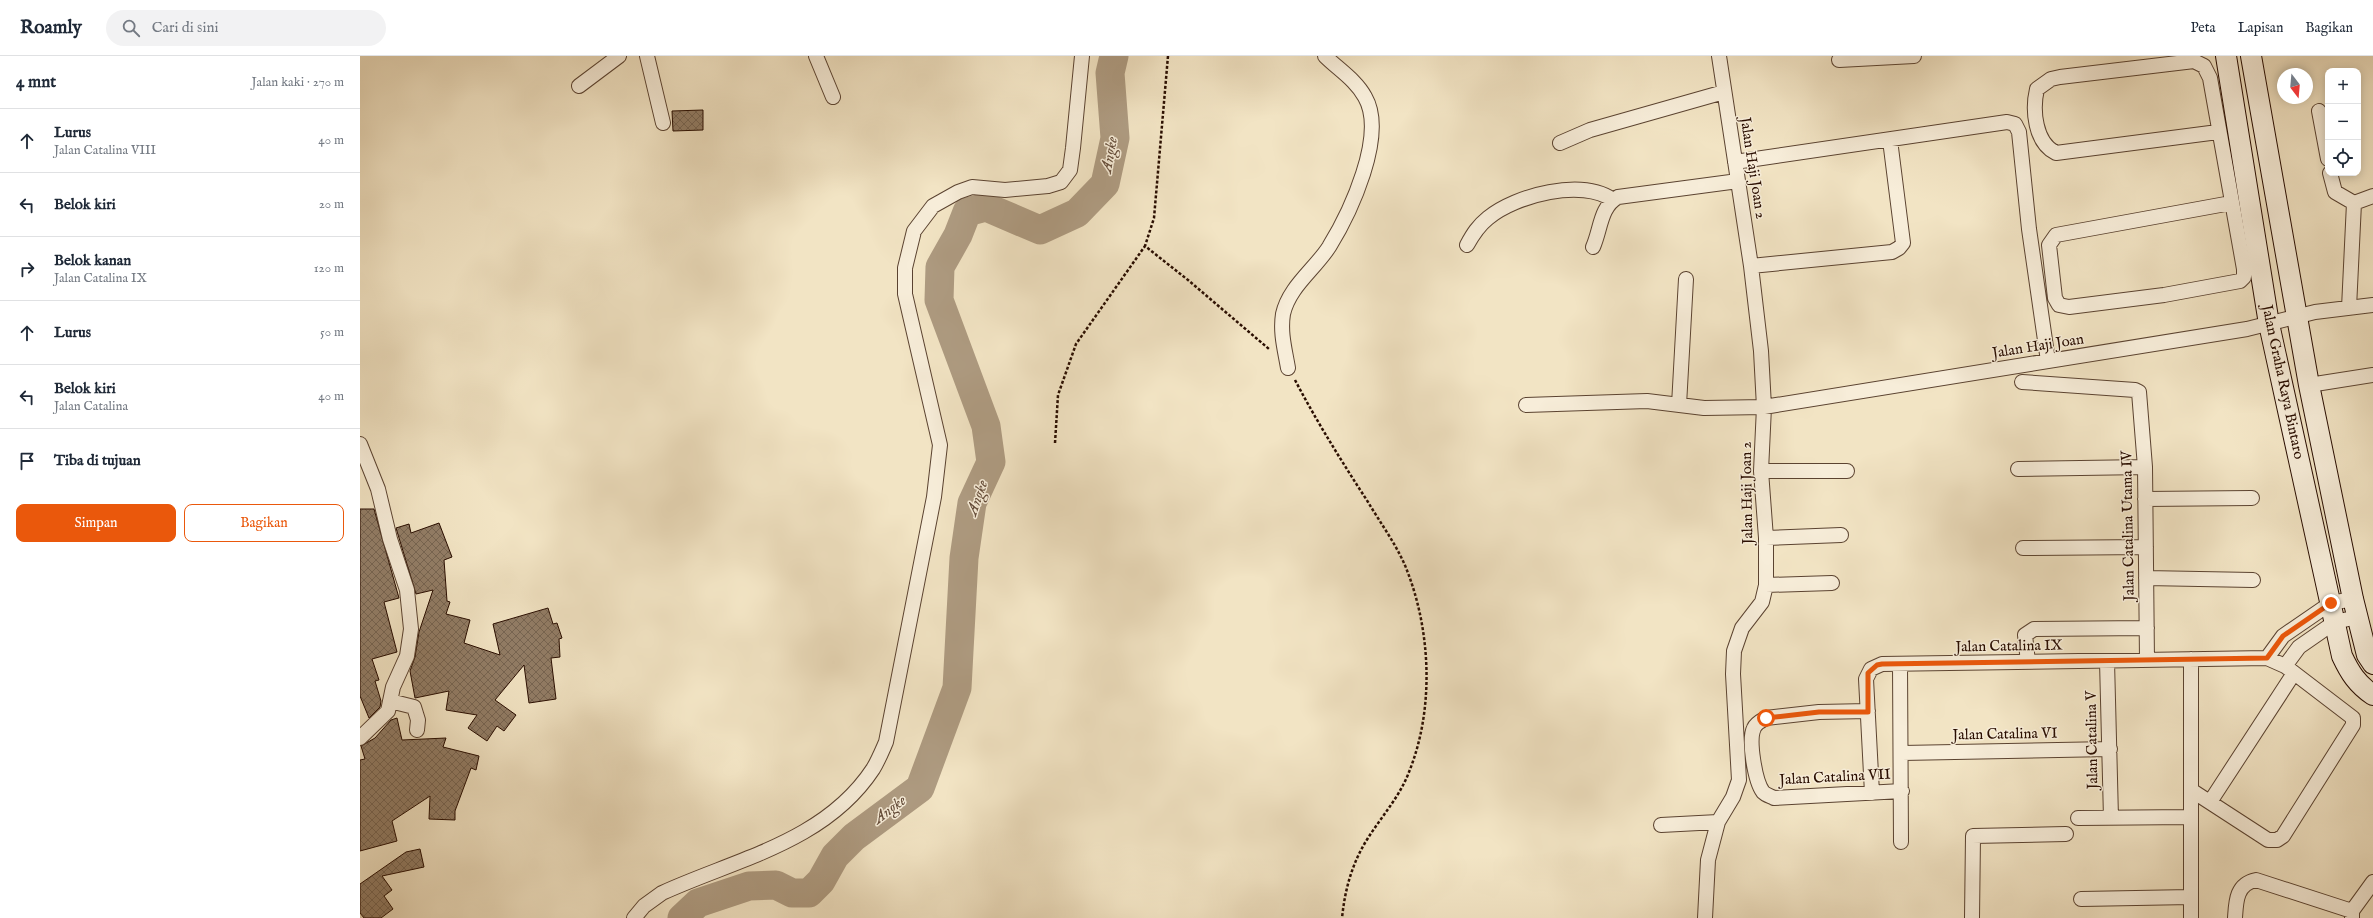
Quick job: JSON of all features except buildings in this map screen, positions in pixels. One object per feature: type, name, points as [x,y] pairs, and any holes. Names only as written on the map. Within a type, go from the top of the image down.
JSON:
[{"type":"main road","name":"Jalan Graha Raya Bintaro","points":[[2226,56],[2269,324],[2342,656],[2350,674],[2363,688],[2373,695]]},
{"type":"main road","name":"Jalan Graha Raya Bintaro","points":[[2251,56],[2306,315],[2309,385],[2355,608],[2367,655],[2373,664]]},
{"type":"street","points":[[579,86],[619,56]]},
{"type":"street","points":[[647,56],[664,123]]},
{"type":"street","points":[[816,56],[833,97]]},
{"type":"street","points":[[634,918],[644,906],[662,893],[687,882],[739,864],[788,841],[835,811],[856,791],[873,769],[886,742],[934,497],[940,445],[905,294],[905,268],[914,231],[933,206],[958,192],[972,187],[1005,190],[1048,186],[1062,182],[1070,170],[1074,148],[1082,56]]},
{"type":"street","points":[[1288,368],[1281,332],[1286,308],[1290,297],[1304,277],[1329,247],[1352,201],[1367,158],[1372,134],[1371,113],[1366,97],[1355,83],[1325,56]]},
{"type":"street","name":"Jalan Haji Joan 2","points":[[1705,918],[1708,860],[1718,822],[1733,797],[1739,780],[1733,674],[1734,652],[1742,628],[1762,602],[1766,585],[1766,538],[1761,471],[1764,407],[1761,351],[1751,266],[1719,56]]},
{"type":"street","points":[[1839,60],[1914,56]]},
{"type":"street","points":[[2218,132],[2065,154],[2056,153],[2048,149],[2038,129],[2036,108],[2037,88],[2042,84],[2060,77],[2150,61],[2193,58],[2204,66],[2208,71],[2244,269],[2244,276],[2240,281],[2164,295],[2069,307],[2059,305],[2055,298],[2049,245],[2056,235],[2231,203]]},
{"type":"street","points":[[1560,143],[1590,130],[1724,92]]},
{"type":"street","points":[[2319,111],[2325,144]]},
{"type":"street","points":[[1735,162],[2007,122],[2018,127],[2048,361]]},
{"type":"street","points":[[1751,266],[1892,252],[1899,248],[1903,243],[1890,140]]},
{"type":"street","points":[[2331,176],[2335,192],[2354,203]]},
{"type":"street","points":[[1593,247],[1600,230],[1605,208],[1618,197],[1738,181]]},
{"type":"street","points":[[1467,244],[1477,228],[1499,210],[1542,193],[1580,189],[1604,194],[1613,200]]},
{"type":"street","points":[[2354,203],[2373,196]]},
{"type":"street","points":[[2349,308],[2354,203]]},
{"type":"street","points":[[1679,405],[1686,279]]},
{"type":"street","name":"Jalan Haji Joan","points":[[1526,404],[1647,400],[1704,408],[1764,407],[2269,324],[2306,315],[2373,305]]},
{"type":"street","points":[[2309,385],[2373,375]]},
{"type":"street","name":"Jalan Catalina Utama IV","points":[[2022,382],[2135,390],[2139,392],[2145,467],[2148,660]]},
{"type":"street","points":[[360,444],[378,489],[390,539],[407,590],[410,606],[411,629],[409,651],[393,687],[388,711],[360,738]]},
{"type":"street","points":[[2018,469],[2145,467]]},
{"type":"street","points":[[1761,471],[1847,471]]},
{"type":"street","points":[[2145,499],[2252,498]]},
{"type":"street","points":[[1766,538],[1842,535]]},
{"type":"street","points":[[2023,548],[2146,547]]},
{"type":"street","points":[[2146,578],[2253,580]]},
{"type":"street","points":[[1766,585],[1832,583]]},
{"type":"street","points":[[2191,790],[2268,840],[2277,840],[2283,836],[2353,724],[2351,717],[2289,670],[2267,658],[2283,636],[2333,613],[2355,608]]},
{"type":"street","points":[[2210,802],[2289,670],[2299,647],[2333,613],[2355,608]]},
{"type":"street","points":[[2028,662],[2025,635],[2034,630],[2147,628]]},
{"type":"street","name":"Jalan Catalina IX","points":[[1868,712],[1866,679],[1872,669],[1882,664],[1900,665],[2267,658]]},
{"type":"street","points":[[2190,918],[2191,659]]},
{"type":"street","name":"Jalan Catalina V","points":[[2107,661],[2111,818]]},
{"type":"street","points":[[1900,665],[1902,754],[1901,842]]},
{"type":"street","points":[[390,701],[412,705],[414,707],[418,720],[417,730]]},
{"type":"street","name":"Jalan Catalina VII","points":[[1868,712],[1819,712],[1766,718],[1756,724],[1753,729],[1753,754],[1758,782],[1764,793],[1774,798],[1902,791]]},
{"type":"street","points":[[1868,712],[1872,793]]},
{"type":"street","name":"Jalan Catalina VI","points":[[1902,754],[2110,749]]},
{"type":"street","points":[[2078,818],[2191,817]]},
{"type":"street","points":[[1661,826],[1718,822]]},
{"type":"street","points":[[1972,918],[1973,836],[2066,834]]},
{"type":"street","points":[[2235,918],[2239,892],[2249,882],[2256,880],[2352,915],[2373,882]]},
{"type":"street","points":[[2081,898],[2191,897]]},
{"type":"path","points":[[1055,443],[1058,395],[1076,344],[1145,246],[1154,218],[1168,56]]},
{"type":"path","points":[[1145,246],[1254,335],[1288,368],[1316,420],[1387,534],[1408,572],[1421,616],[1426,659],[1426,694],[1420,735],[1409,772],[1396,798],[1367,840],[1352,869],[1344,896],[1342,918]]},
{"type":"waterway","name":"Angke","points":[[682,918],[698,903],[749,886],[776,885],[792,893],[809,893],[821,881],[835,856],[854,837],[920,788],[957,688],[964,558],[972,503],[991,462],[986,426],[939,300],[940,267],[958,235],[967,212],[986,207],[1040,230],[1077,213],[1105,184],[1115,138],[1110,73],[1114,56]]},
{"type":"route","points":[[1766,718],[1819,712],[1868,712],[1866,679],[1868,673],[1872,669],[1877,665],[1882,664],[1900,665],[2267,658],[2283,636],[2331,603]]}]
